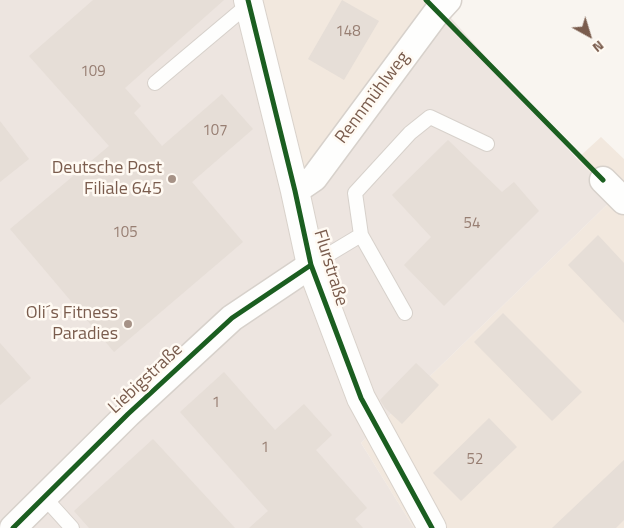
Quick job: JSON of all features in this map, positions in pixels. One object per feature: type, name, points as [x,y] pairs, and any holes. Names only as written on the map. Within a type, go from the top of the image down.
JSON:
[{"type":"street","name":"Rennmühlweg","points":[[295,192],[314,178],[437,12],[448,0]]},
{"type":"street","name":"Flurstraße","points":[[248,2],[311,264],[361,398],[432,528]]},
{"type":"street","points":[[604,180],[624,201]]},
{"type":"street","name":"Liebigstraße","points":[[13,528],[128,414],[232,318],[311,264]]},
{"type":"lane","points":[[155,84],[248,2]]},
{"type":"lane","points":[[405,313],[361,235],[355,194],[410,133],[430,117],[487,144]]},
{"type":"lane","points":[[311,264],[361,235]]},
{"type":"lane","points":[[44,497],[72,528]]},
{"type":"shaded area","points":[[0,0],[256,0],[304,201],[443,9],[577,159],[615,197],[361,443],[414,528],[0,528]]},
{"type":"shaded area","points":[[256,0],[452,0],[304,202]]},
{"type":"shaded area","points":[[601,137],[624,159],[624,528],[414,528],[361,443],[615,197],[577,159]]},
{"type":"building","points":[[93,0],[224,0],[125,88],[141,106],[134,113],[162,146],[222,94],[253,129],[192,182],[243,242],[114,352],[10,229],[109,146],[29,56]]},
{"type":"building","points":[[342,0],[379,21],[344,80],[308,59]]},
{"type":"building","points":[[0,121],[29,159],[0,182]]},
{"type":"building","points":[[448,140],[502,192],[514,182],[539,211],[444,306],[404,265],[431,237],[392,195]]},
{"type":"building","points":[[598,235],[624,263],[624,323],[568,265]]},
{"type":"building","points":[[503,313],[582,392],[552,421],[474,342]]},
{"type":"building","points":[[0,343],[31,378],[0,405]]},
{"type":"building","points":[[416,363],[439,385],[402,424],[385,408],[380,400]]},
{"type":"building","points":[[224,372],[275,430],[304,404],[332,435],[316,450],[367,508],[355,519],[363,528],[249,528],[268,511],[180,412]]},
{"type":"building","points":[[489,418],[517,447],[461,501],[433,473]]},
{"type":"building","points":[[153,439],[235,528],[89,528],[74,511]]},
{"type":"building","points":[[624,460],[624,520],[616,528],[552,528]]},
{"type":"cycle path","points":[[248,0],[295,191],[311,265],[361,398],[432,528]]},
{"type":"cycle path","points":[[426,0],[603,180]]},
{"type":"cycle path","points":[[13,528],[128,414],[232,318],[311,265]]},
{"type":"place","name":"Deutsche Post Filiale 645","points":[[172,179]]},
{"type":"place","name":"Oli´s Fitness Paradies","points":[[128,324]]}]
